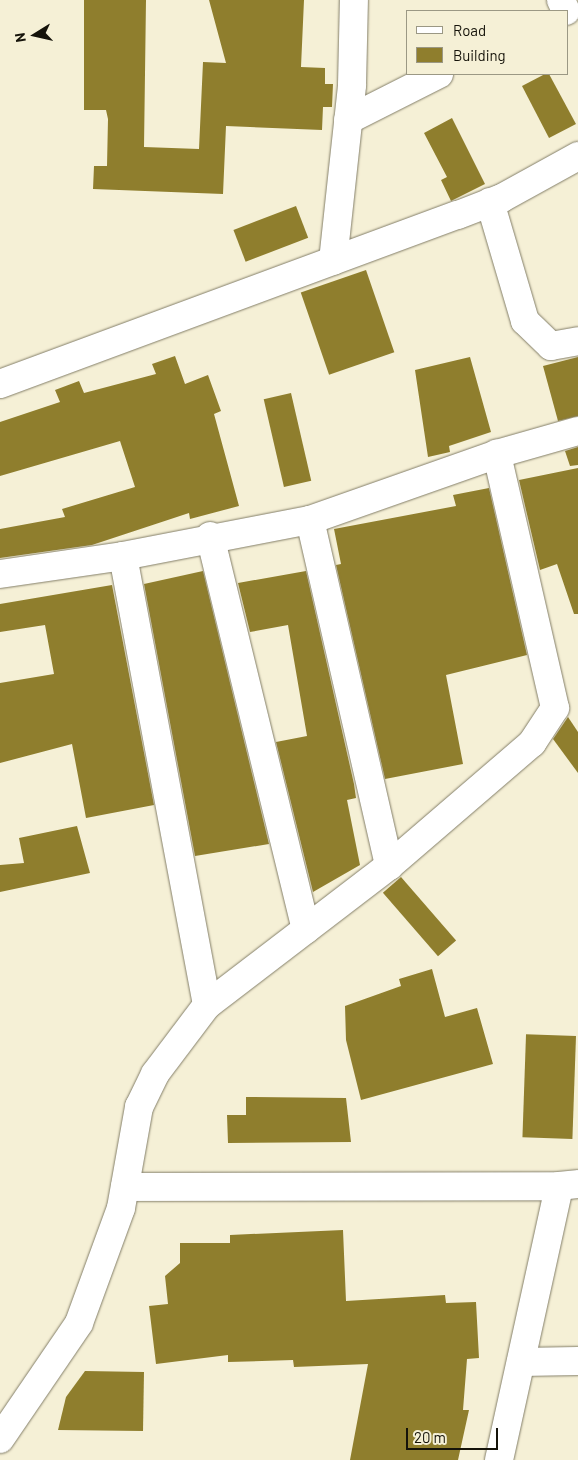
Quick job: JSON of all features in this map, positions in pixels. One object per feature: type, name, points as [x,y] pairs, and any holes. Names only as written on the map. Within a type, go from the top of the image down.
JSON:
[{"type":"street","points":[[333,261],[348,120],[354,0]]},
{"type":"street","points":[[348,120],[437,75]]},
{"type":"street","points":[[0,384],[490,202],[578,156]]},
{"type":"street","points":[[490,202],[525,321],[551,346],[578,341]]},
{"type":"street","points":[[0,574],[123,556],[210,536],[310,520],[497,454],[578,431]]},
{"type":"street","points":[[0,1439],[79,1323],[125,1187],[139,1107],[155,1074],[208,1005],[388,866],[532,743],[555,708],[497,454]]},
{"type":"street","points":[[310,520],[388,866]]},
{"type":"street","points":[[210,536],[306,929]]},
{"type":"street","points":[[123,556],[208,1005]]},
{"type":"street","points":[[125,1187],[568,1185],[521,1362],[499,1460]]},
{"type":"street","points":[[521,1362],[578,1361]]},
{"type":"building","points":[[84,0],[146,0],[144,147],[199,149],[203,62],[226,63],[209,0],[304,0],[301,67],[325,68],[325,84],[333,84],[332,107],[323,107],[322,130],[226,126],[223,194],[93,189],[94,166],[107,166],[108,119],[106,110],[84,110]]},
{"type":"building","points":[[543,75],[550,75],[576,124],[549,138],[522,86]]},
{"type":"building","points":[[452,118],[485,184],[451,201],[441,180],[447,177],[424,133]]},
{"type":"building","points":[[296,206],[308,238],[246,262],[233,230]]},
{"type":"building","points":[[366,270],[394,352],[329,375],[301,292]]},
{"type":"building","points":[[175,356],[185,384],[208,375],[221,411],[214,414],[239,506],[190,519],[189,513],[92,545],[0,558],[0,529],[65,517],[62,509],[135,487],[120,441],[0,476],[0,422],[60,402],[55,390],[79,381],[84,393],[156,374],[152,364]]},
{"type":"building","points":[[470,357],[491,432],[449,446],[450,452],[428,457],[415,370]]},
{"type":"building","points":[[578,357],[578,416],[558,421],[543,366]]},
{"type":"building","points":[[291,393],[311,481],[284,487],[264,399]]},
{"type":"building","points":[[578,447],[578,465],[570,466],[565,451]]},
{"type":"building","points":[[578,468],[578,614],[574,614],[557,564],[540,570],[519,480]]},
{"type":"building","points":[[489,488],[527,655],[446,675],[463,764],[385,779],[336,565],[341,564],[334,529],[456,506],[453,495]]},
{"type":"building","points":[[203,571],[269,844],[195,856],[144,584]]},
{"type":"building","points":[[306,571],[354,784],[356,798],[347,800],[360,865],[313,892],[276,742],[307,736],[288,625],[250,632],[238,583]]},
{"type":"building","points":[[112,585],[154,805],[86,818],[72,744],[0,763],[0,683],[54,674],[45,625],[0,632],[0,604]]},
{"type":"building","points":[[568,717],[578,732],[578,773],[553,739]]},
{"type":"building","points":[[77,826],[90,873],[0,892],[0,865],[24,863],[19,838]]},
{"type":"building","points":[[401,877],[456,940],[438,956],[383,893]]},
{"type":"building","points":[[432,969],[445,1017],[477,1008],[493,1064],[361,1100],[346,1040],[345,1006],[401,986],[399,979]]},
{"type":"building","points":[[526,1034],[576,1036],[572,1139],[522,1137]]},
{"type":"building","points":[[246,1097],[346,1098],[351,1142],[228,1143],[227,1115],[246,1115]]},
{"type":"building","points":[[343,1230],[346,1301],[445,1295],[446,1303],[476,1302],[479,1358],[467,1359],[463,1410],[469,1410],[458,1460],[350,1460],[368,1364],[294,1367],[293,1360],[228,1362],[228,1355],[156,1364],[149,1306],[168,1304],[165,1276],[180,1263],[180,1243],[230,1243],[230,1235]]},
{"type":"building","points":[[85,1371],[144,1372],[143,1431],[58,1430],[66,1397]]}]
